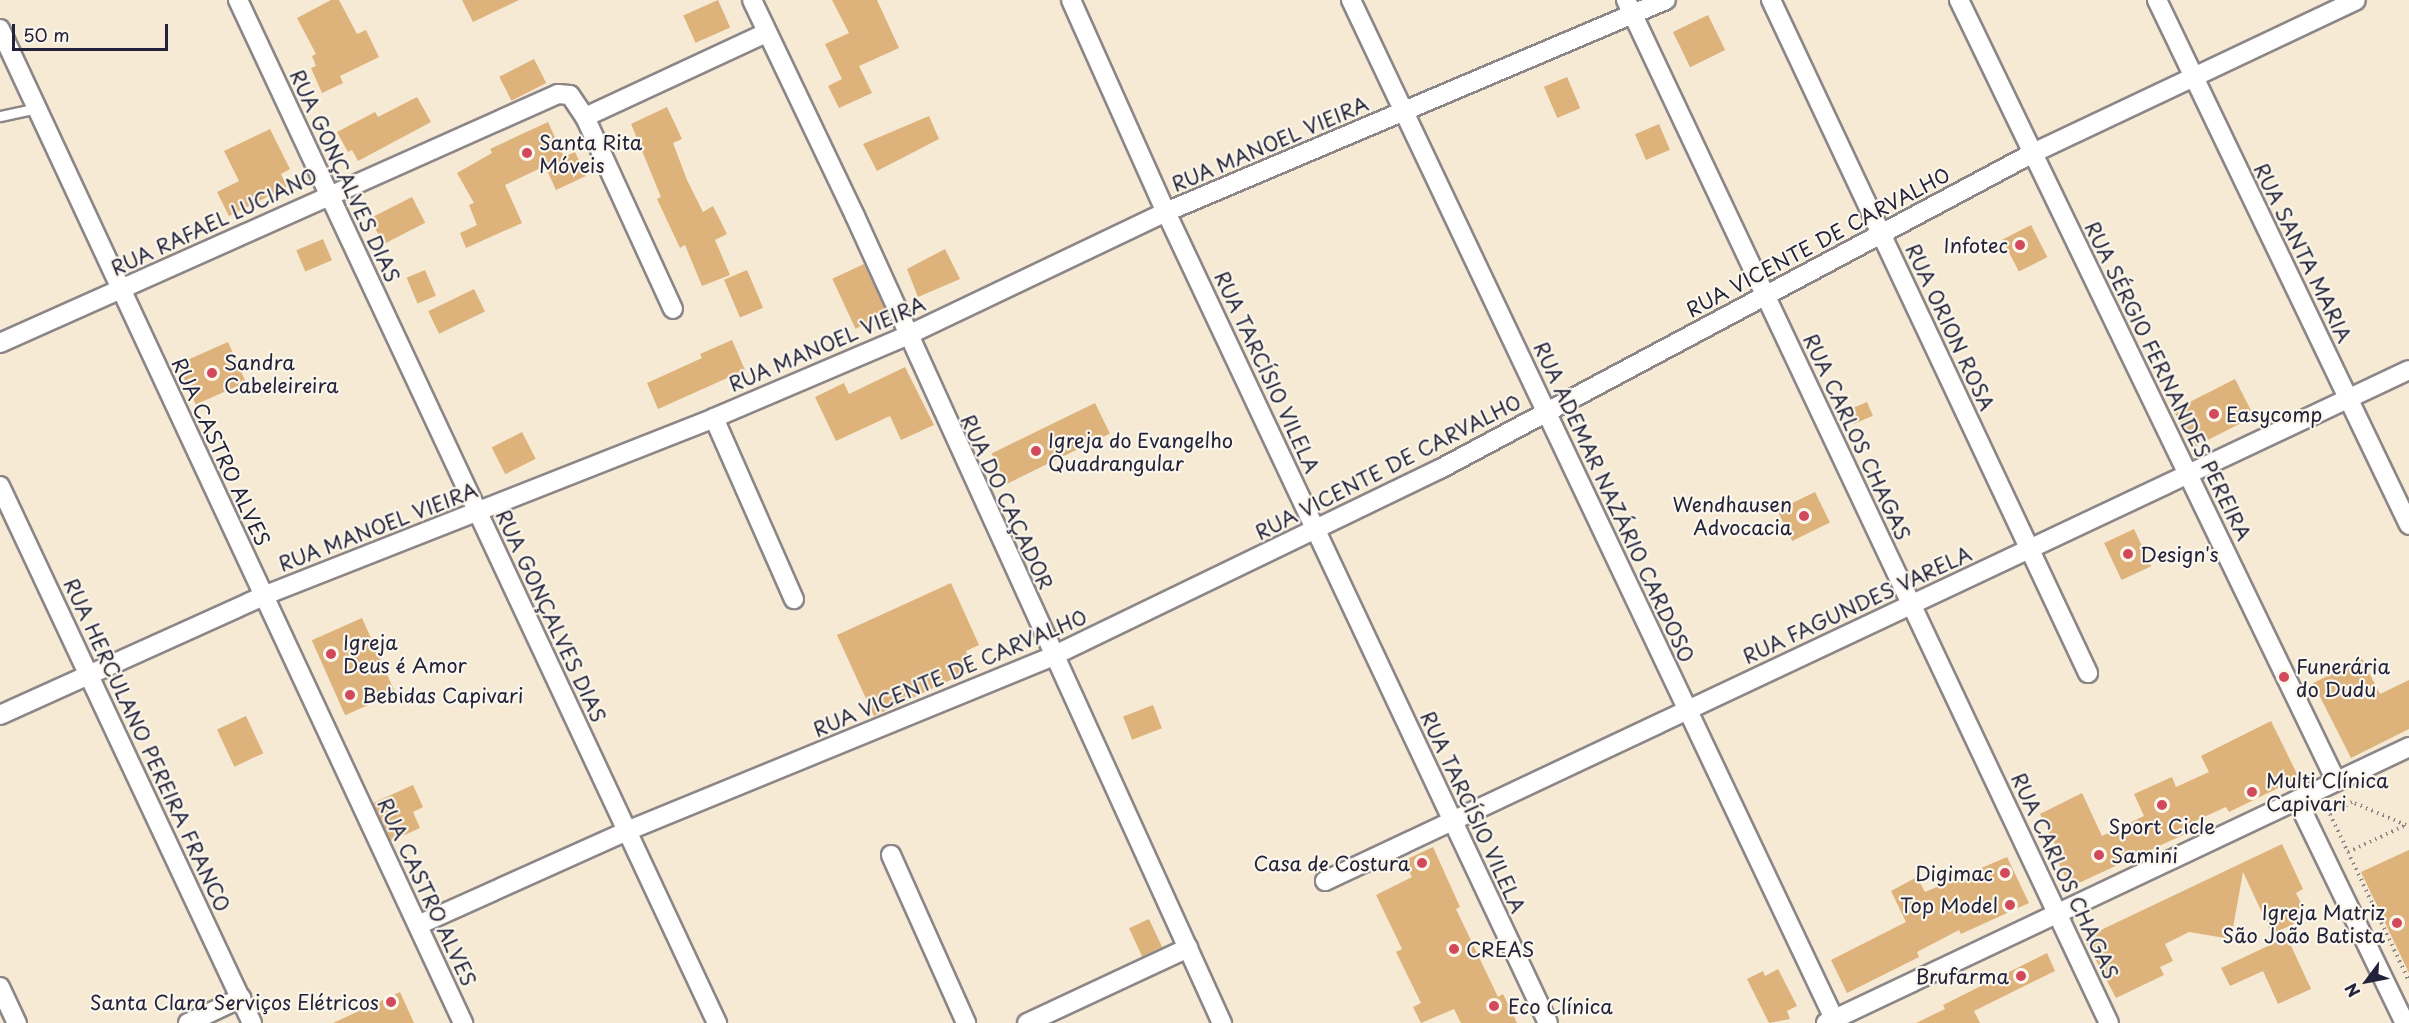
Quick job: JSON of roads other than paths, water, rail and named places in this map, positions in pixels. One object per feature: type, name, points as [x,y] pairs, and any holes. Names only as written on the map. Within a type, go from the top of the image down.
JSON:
[{"type":"street","name":"RUA GONÇALVES DIAS","points":[[238,0],[717,1023]]},
{"type":"street","name":"RUA DO CAÇADOR","points":[[752,0],[855,216],[906,336],[1222,1023]]},
{"type":"street","name":"RUA TARCÍSIO VILELA","points":[[1071,0],[1166,212],[1548,1023]]},
{"type":"street","name":"RUA ADEMAR NAZÁRIO CARDOSO","points":[[1351,0],[1688,710],[1832,1022]]},
{"type":"street","name":"RUA MANOEL VIEIRA","points":[[0,715],[88,673],[263,596],[714,418],[906,336],[1166,212],[1404,112],[1630,7],[1666,0]]},
{"type":"street","name":"RUA ORION ROSA","points":[[1771,0],[2088,673]]},
{"type":"street","name":"RUA SÉRGIO FERNANDES PEREIRA","points":[[1959,0],[2336,782]]},
{"type":"street","name":"RUA SANTA MARIA","points":[[2157,0],[2409,525]]},
{"type":"street","name":"RUA VICENTE DE CARVALHO","points":[[418,925],[627,831],[1053,656],[1316,530],[1546,412],[2033,153],[2356,0]]},
{"type":"street","name":"RUA CARLOS CHAGAS","points":[[1630,7],[2109,1023]]},
{"type":"street","name":"RUA CASTRO ALVES","points":[[0,29],[120,291],[463,1023]]},
{"type":"street","points":[[673,309],[585,117],[766,33]]},
{"type":"street","name":"RUA RAFAEL LUCIANO","points":[[0,343],[558,94],[570,95],[585,117]]},
{"type":"street","name":"RUA FAGUNDES VARELA","points":[[1325,881],[2409,370]]},
{"type":"street","points":[[714,418],[794,599]]},
{"type":"street","name":"RUA HERCULANO PEREIRA FRANCO","points":[[0,486],[252,1023]]},
{"type":"street","points":[[1832,1022],[2409,747]]},
{"type":"street","points":[[2297,800],[2406,1023]]},
{"type":"street","points":[[891,855],[966,1023]]},
{"type":"street","points":[[1027,1023],[1188,948]]},
{"type":"street","points":[[0,987],[17,1023]]},
{"type":"street","points":[[188,1023],[241,998]]},
{"type":"lane","points":[[0,116],[37,108]]},
{"type":"place","name":"Santa Rita Móveis","points":[[527,153]]},
{"type":"place","name":"Infotec","points":[[2020,245]]},
{"type":"place","name":"Sandra Cabeleireira","points":[[212,373]]},
{"type":"place","name":"Easycomp","points":[[2214,414]]},
{"type":"place","name":"Igreja do Evangelho Quadrangular","points":[[1036,451]]},
{"type":"place","name":"Wendhausen Advocacia","points":[[1804,516]]},
{"type":"place","name":"Design's","points":[[2128,554]]},
{"type":"place","name":"Igreja Deus é Amor","points":[[331,654]]},
{"type":"place","name":"Funerária do Dudu","points":[[2284,677]]},
{"type":"place","name":"Bebidas Capivari","points":[[350,695]]},
{"type":"place","name":"Multi Clínica Capivari","points":[[2252,792]]},
{"type":"place","name":"Sport Cicle","points":[[2162,805]]},
{"type":"place","name":"Samini","points":[[2099,855]]},
{"type":"place","name":"Casa de Costura","points":[[1422,863]]},
{"type":"place","name":"Digimac","points":[[2005,873]]},
{"type":"place","name":"Top Model","points":[[2010,905]]},
{"type":"place","name":"Igreja Matriz São João Batista","points":[[2397,923]]},
{"type":"place","name":"CREAS","points":[[1454,949]]},
{"type":"place","name":"Brufarma","points":[[2021,976]]},
{"type":"place","name":"Santa Clara Serviços Elétricos","points":[[391,1002]]},
{"type":"place","name":"Eco Clínica","points":[[1494,1006]]}]
